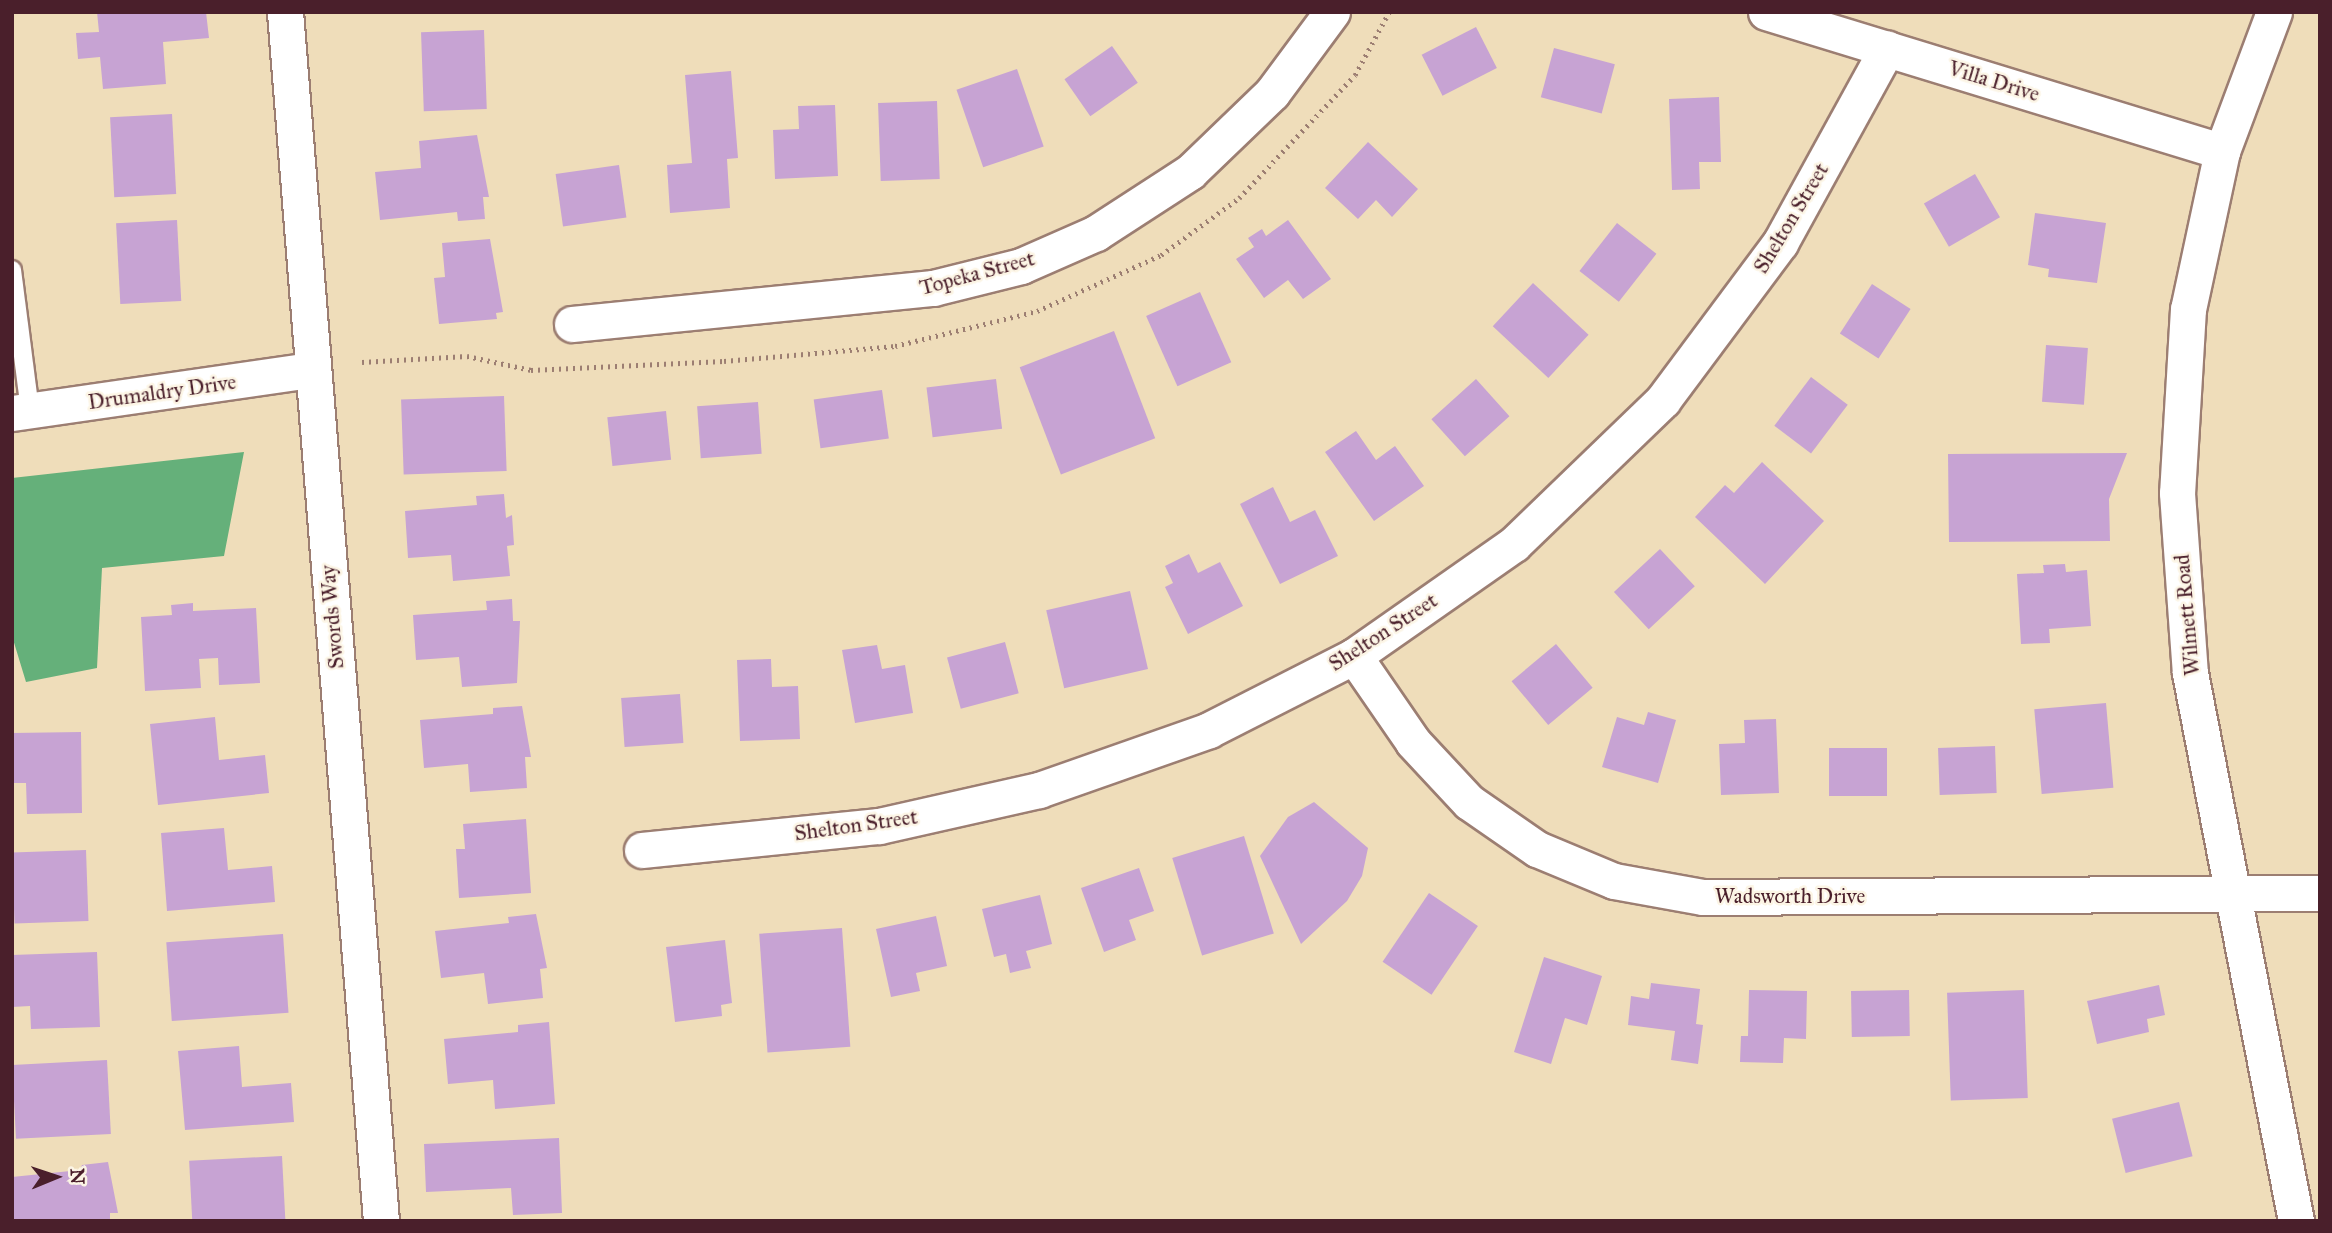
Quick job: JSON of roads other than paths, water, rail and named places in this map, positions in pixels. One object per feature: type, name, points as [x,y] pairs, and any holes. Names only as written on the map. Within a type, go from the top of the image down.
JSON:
[{"type":"street","name":"Swords Way","points":[[285,12],[381,1221]]},
{"type":"street","name":"Topeka Street","points":[[572,324],[933,288],[1021,266],[1096,233],[1189,172],[1272,93],[1332,12]]},
{"type":"street","name":"Villa Drive","points":[[1766,12],[2221,151]]},
{"type":"street","name":"Wilmett Road","points":[[2274,12],[2221,151],[2188,309],[2177,494],[2190,673],[2235,893],[2295,1221]]},
{"type":"street","name":"Shelton Street","points":[[642,850],[879,826],[1040,790],[1209,730],[1354,656],[1514,544],[1663,400],[1780,243],[1887,48]]},
{"type":"street","name":"Drumaldry Drive","points":[[21,412],[312,370]]},
{"type":"street","name":"Wadsworth Drive","points":[[1354,656],[1413,742],[1469,802],[1537,849],[1614,881],[1703,897],[2320,893]]},
{"type":"lane","points":[[12,270],[21,412]]}]
